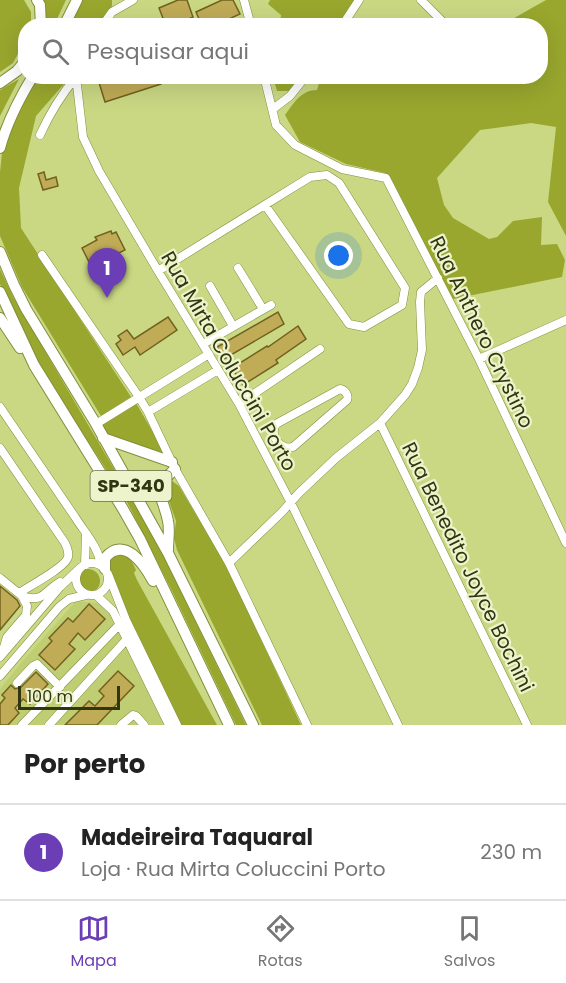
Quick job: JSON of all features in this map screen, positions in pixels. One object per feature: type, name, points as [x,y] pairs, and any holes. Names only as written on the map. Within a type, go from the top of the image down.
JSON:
[{"type":"highway","points":[[37,0],[40,5],[41,18]]},
{"type":"highway","points":[[68,18],[77,0]]},
{"type":"highway","points":[[0,83],[18,69]]},
{"type":"highway","points":[[0,148],[9,120],[28,84]]},
{"type":"highway","name":"SP-340","points":[[0,252],[26,309],[144,508],[253,725]]},
{"type":"highway","name":"SP-340","points":[[0,292],[34,364],[140,539],[229,725]]},
{"type":"highway","points":[[0,318],[57,402]]},
{"type":"highway","points":[[104,438],[173,466],[160,486],[160,495],[169,522],[168,553]]},
{"type":"highway","points":[[105,569],[105,558],[112,551],[120,549],[133,553],[140,561],[151,576],[214,695]]},
{"type":"street","points":[[108,18],[112,12],[133,0]]},
{"type":"street","points":[[244,0],[249,18]]},
{"type":"street","points":[[347,18],[359,0]]},
{"type":"street","points":[[421,0],[439,18]]},
{"type":"street","points":[[40,135],[71,84]]},
{"type":"street","name":"Rua Mirta Coluccini Porto","points":[[77,84],[83,137],[99,171],[239,404],[265,452],[398,725]]},
{"type":"street","points":[[266,84],[273,109],[290,96],[300,84]]},
{"type":"street","name":"Rua Anthero Crystino","points":[[273,109],[276,124],[295,145],[342,169],[386,178],[479,359],[566,543]]},
{"type":"street","points":[[158,271],[310,177],[327,175],[339,183],[405,288],[402,305],[364,327],[349,324],[265,205]]},
{"type":"street","points":[[42,255],[148,412],[173,466],[229,563],[307,725]]},
{"type":"street","points":[[238,268],[263,309]]},
{"type":"street","points":[[229,563],[336,458],[380,423],[405,395],[418,368],[422,350],[420,297],[425,288],[438,278]]},
{"type":"street","points":[[210,286],[233,326]]},
{"type":"street","points":[[203,344],[271,305]]},
{"type":"street","points":[[479,359],[566,320]]},
{"type":"street","points":[[239,404],[320,349]]},
{"type":"street","points":[[96,424],[208,354]]},
{"type":"street","points":[[148,412],[218,370]]},
{"type":"street","points":[[340,389],[345,391],[347,400],[332,413],[293,447],[285,448],[279,444],[273,433],[276,424],[340,389]]},
{"type":"street","points":[[323,398],[332,413]]},
{"type":"street","points":[[0,407],[95,547],[126,620],[177,725]]},
{"type":"street","name":"Rua Benedito Joyce Bochini","points":[[380,423],[527,725]]},
{"type":"street","points":[[265,452],[279,444]]},
{"type":"street","points":[[0,448],[65,543],[69,556],[44,579],[20,595]]},
{"type":"street","points":[[86,534],[82,566],[77,572],[76,583],[86,595]]},
{"type":"street","points":[[20,595],[35,599],[40,597],[82,566],[90,563],[105,569],[109,580],[105,590],[96,596]]},
{"type":"street","points":[[1,656],[70,576]]},
{"type":"street","points":[[0,578],[20,595],[27,606],[26,615],[7,637],[1,656]]},
{"type":"street","points":[[0,676],[59,607],[69,599],[86,595],[96,596],[113,611],[167,724]]},
{"type":"street","points":[[22,725],[120,624]]},
{"type":"street","points":[[55,723],[127,639]]},
{"type":"street","points":[[17,683],[37,664],[60,687]]},
{"type":"street","points":[[121,725],[133,715],[144,725]]},
{"type":"shaded area","points":[[0,0],[24,0],[31,12],[31,18],[18,18],[18,54],[13,63],[0,72]]},
{"type":"shaded area","points":[[43,0],[66,0],[57,18],[46,18]]},
{"type":"shaded area","points":[[82,0],[112,0],[112,6],[104,18],[74,18]]},
{"type":"shaded area","points":[[270,0],[356,0],[344,18],[281,18],[281,15],[268,4]]},
{"type":"shaded area","points":[[546,0],[566,0],[566,236],[548,202],[556,127],[531,123],[480,130],[437,178],[444,205],[453,218],[489,239],[497,237],[513,221],[542,217],[541,245],[557,244],[565,260],[562,277],[453,299],[385,173],[346,164],[300,142],[285,115],[302,95],[317,90],[319,84],[548,84],[548,18],[514,18]]},
{"type":"shaded area","points":[[18,80],[0,116],[0,90]]},
{"type":"shaded area","points":[[33,84],[64,84],[36,116],[19,188],[21,228],[131,397],[101,416],[22,287],[0,236],[0,172],[3,144],[21,103]]},
{"type":"shaded area","points":[[275,84],[296,84],[291,91],[277,91]]},
{"type":"shaded area","points":[[0,269],[13,297],[155,539],[246,725],[236,725],[126,500],[49,381],[22,332],[0,284]]},
{"type":"shaded area","points":[[136,403],[165,453],[109,437],[100,425]]},
{"type":"shaded area","points":[[172,481],[179,486],[228,568],[301,725],[262,725],[177,550],[174,538],[176,521],[165,490]]},
{"type":"shaded area","points":[[116,552],[130,557],[136,570],[134,573],[137,580],[217,725],[181,725],[129,619],[105,563]]},
{"type":"shaded area","points":[[88,569],[96,573],[100,581],[96,589],[88,593],[80,589],[76,581],[80,573]]},
{"type":"shaded area","points":[[76,601],[98,603],[112,613],[167,725],[0,725],[0,689]]},
{"type":"building","points":[[178,0],[187,0],[193,17],[163,18],[159,8]]},
{"type":"building","points":[[222,0],[233,0],[240,14],[231,18],[199,18],[196,12]]},
{"type":"building","points":[[99,84],[161,84],[105,102]]},
{"type":"building","points":[[44,172],[46,180],[56,177],[58,186],[43,190],[38,174]]},
{"type":"building","points":[[111,231],[112,234],[116,232],[125,250],[96,264],[94,260],[89,262],[82,248],[97,240],[95,237]]},
{"type":"building","points":[[278,312],[284,324],[224,359],[217,347]]},
{"type":"building","points":[[168,317],[177,330],[140,355],[135,347],[123,355],[116,344],[121,340],[118,336],[127,330],[134,339]]},
{"type":"building","points":[[298,326],[306,339],[276,360],[278,363],[243,385],[232,368]]},
{"type":"building","points":[[0,586],[17,600],[20,606],[0,630]]},
{"type":"building","points":[[89,604],[105,619],[85,640],[78,633],[69,644],[75,649],[55,670],[39,655],[52,641],[49,638],[68,618],[73,622]]},
{"type":"building","points":[[118,671],[134,686],[97,725],[65,725],[89,701],[95,706],[104,696],[99,691]]},
{"type":"building","points":[[36,672],[48,684],[30,704],[23,699],[15,708],[19,713],[8,725],[0,725],[0,704],[5,698],[2,695],[11,685],[15,689],[21,687]]},
{"type":"place","name":"Madeireira Taquaral","points":[[107,298]]}]
